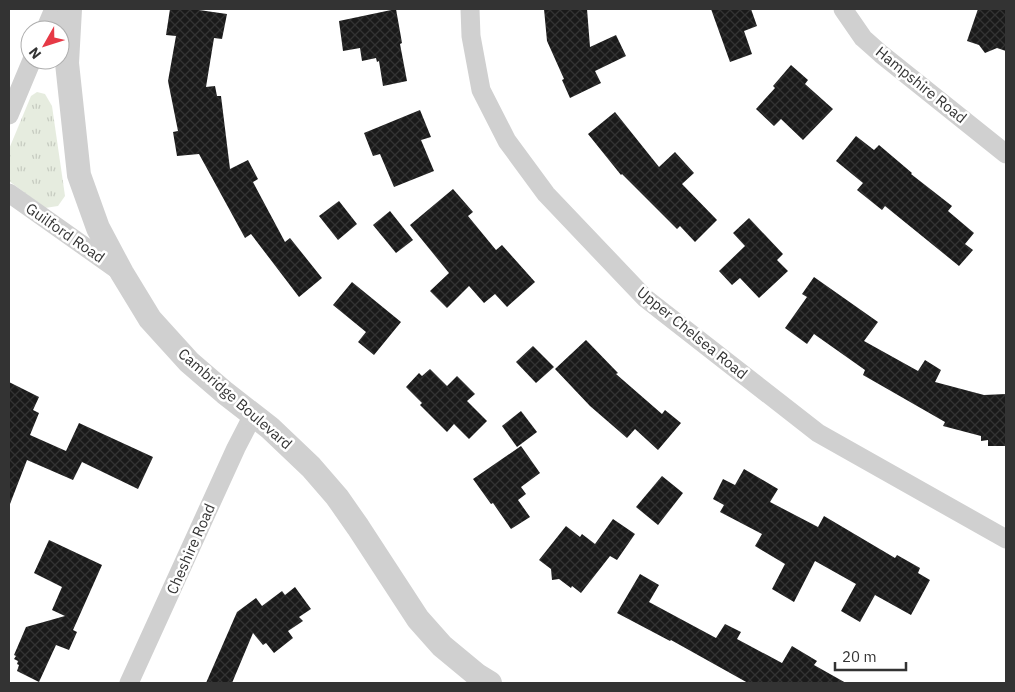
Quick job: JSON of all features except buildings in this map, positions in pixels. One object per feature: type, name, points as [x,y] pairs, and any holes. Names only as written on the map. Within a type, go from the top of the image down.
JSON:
[{"type":"street","name":"Cambridge Boulevard","points":[[70,9],[66,63],[79,174],[98,228],[150,320],[189,362],[285,441],[311,467],[358,528],[418,619],[442,646],[477,675],[490,683]]},
{"type":"street","name":"Upper Chelsea Road","points":[[470,9],[471,36],[481,90],[507,141],[546,194],[645,298],[818,433],[1006,539]]},
{"type":"street","name":"Hampshire Road","points":[[843,9],[863,38],[1006,154]]},
{"type":"street","points":[[9,115],[28,70]]},
{"type":"street","name":"Guilford Road","points":[[9,193],[122,273]]},
{"type":"street","name":"Cheshire Road","points":[[129,683],[253,414]]},
{"type":"green space","points":[[37,92],[45,94],[52,106],[65,196],[58,206],[45,208],[9,181],[9,149],[31,96]]}]
